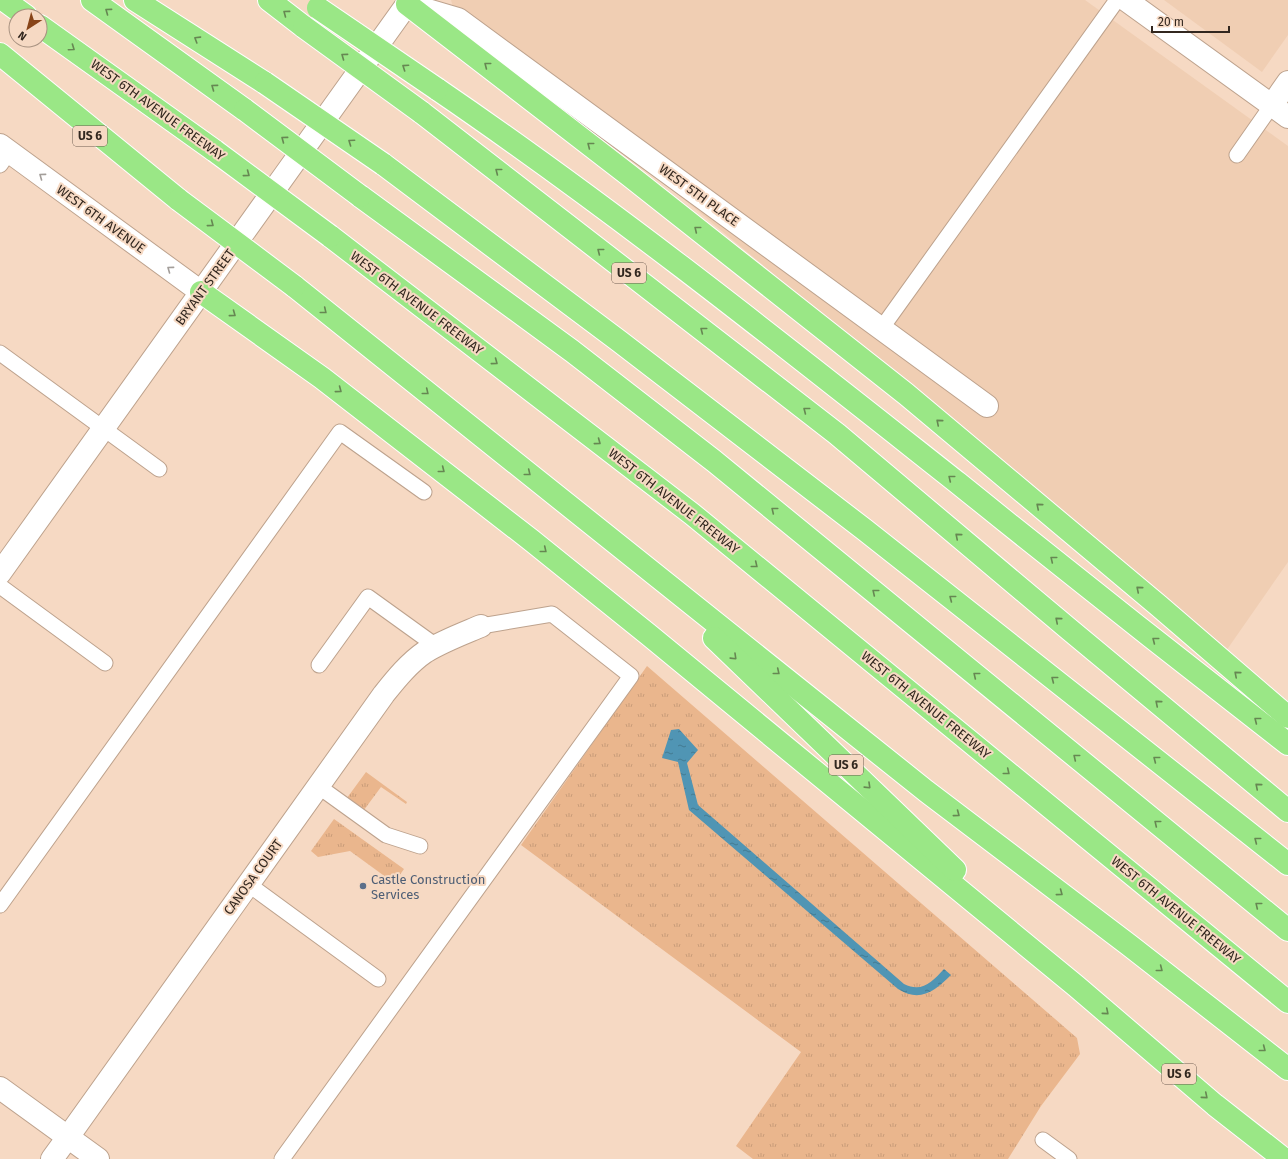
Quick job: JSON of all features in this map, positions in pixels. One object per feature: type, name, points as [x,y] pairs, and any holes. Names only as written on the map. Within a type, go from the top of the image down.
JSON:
[{"type":"highway","points":[[4,0],[15,8]]},
{"type":"highway","points":[[92,0],[245,110],[572,351],[714,461],[1288,930]]},
{"type":"highway","points":[[134,0],[265,83],[383,164],[620,341],[858,525],[1288,864]]},
{"type":"highway","name":"US 6","points":[[269,0],[421,112],[837,434],[1070,630],[1288,810]]},
{"type":"highway","points":[[406,1],[621,168],[906,394],[1159,606],[1288,717]]},
{"type":"highway","points":[[312,4],[479,117],[630,227],[775,338],[1121,614],[1288,744]]},
{"type":"highway","name":"WEST 6TH AVENUE FREEWAY","points":[[48,32],[215,151],[330,236],[692,514],[1288,1002]]},
{"type":"highway","points":[[0,54],[180,200]]},
{"type":"highway","name":"US 6","points":[[0,71],[180,200],[294,286],[616,543],[1076,986],[1215,1105],[1284,1159]]},
{"type":"highway","points":[[201,292],[322,378],[531,540],[1076,986]]},
{"type":"highway","points":[[616,543],[926,791],[1288,1068]]},
{"type":"street","points":[[1126,0],[1280,111],[1288,82]]},
{"type":"street","name":"WEST 5TH PLACE","points":[[406,1],[458,19],[987,406]]},
{"type":"street","name":"BRYANT STREET","points":[[0,573],[104,429],[406,1]]},
{"type":"street","name":"WEST 6TH AVENUE","points":[[3,154],[201,292]]},
{"type":"street","name":"CANOSA COURT","points":[[52,1159],[384,694],[413,662],[425,652],[452,638],[481,626]]},
{"type":"street","points":[[0,1088],[98,1159]]},
{"type":"lane","points":[[881,329],[1117,0]]},
{"type":"lane","points":[[1237,155],[1280,111]]},
{"type":"lane","points":[[0,353],[159,469]]},
{"type":"lane","points":[[0,905],[340,432],[424,492]]},
{"type":"lane","points":[[0,586],[105,663]]},
{"type":"lane","points":[[319,665],[368,597],[436,646]]},
{"type":"lane","points":[[282,1159],[631,676],[552,614],[481,626]]},
{"type":"lane","points":[[318,786],[386,835],[420,846]]},
{"type":"lane","points":[[248,884],[378,979]]},
{"type":"lane","points":[[1043,1140],[1069,1159]]},
{"type":"shaded area","points":[[451,0],[1085,0],[1288,146],[1288,562],[1226,651],[453,7]]},
{"type":"shaded area","points":[[1164,0],[1288,0],[1288,35],[1262,72]]},
{"type":"green space","points":[[647,666],[1077,1038],[1080,1054],[1041,1106],[1008,1159],[753,1159],[736,1146],[801,1052],[521,845]]},
{"type":"green space","points":[[366,772],[407,802],[406,804],[381,787],[361,814],[344,802]]},
{"type":"green space","points":[[334,819],[404,869],[394,883],[350,851],[318,857],[311,851]]},
{"type":"water","points":[[679,729],[698,750],[687,763],[698,805],[904,984],[921,987],[931,982],[944,969],[951,975],[933,990],[920,995],[913,995],[898,989],[689,810],[678,762],[662,758],[671,730]]},
{"type":"place","name":"Castle Construction Services","points":[[363,886]]}]
